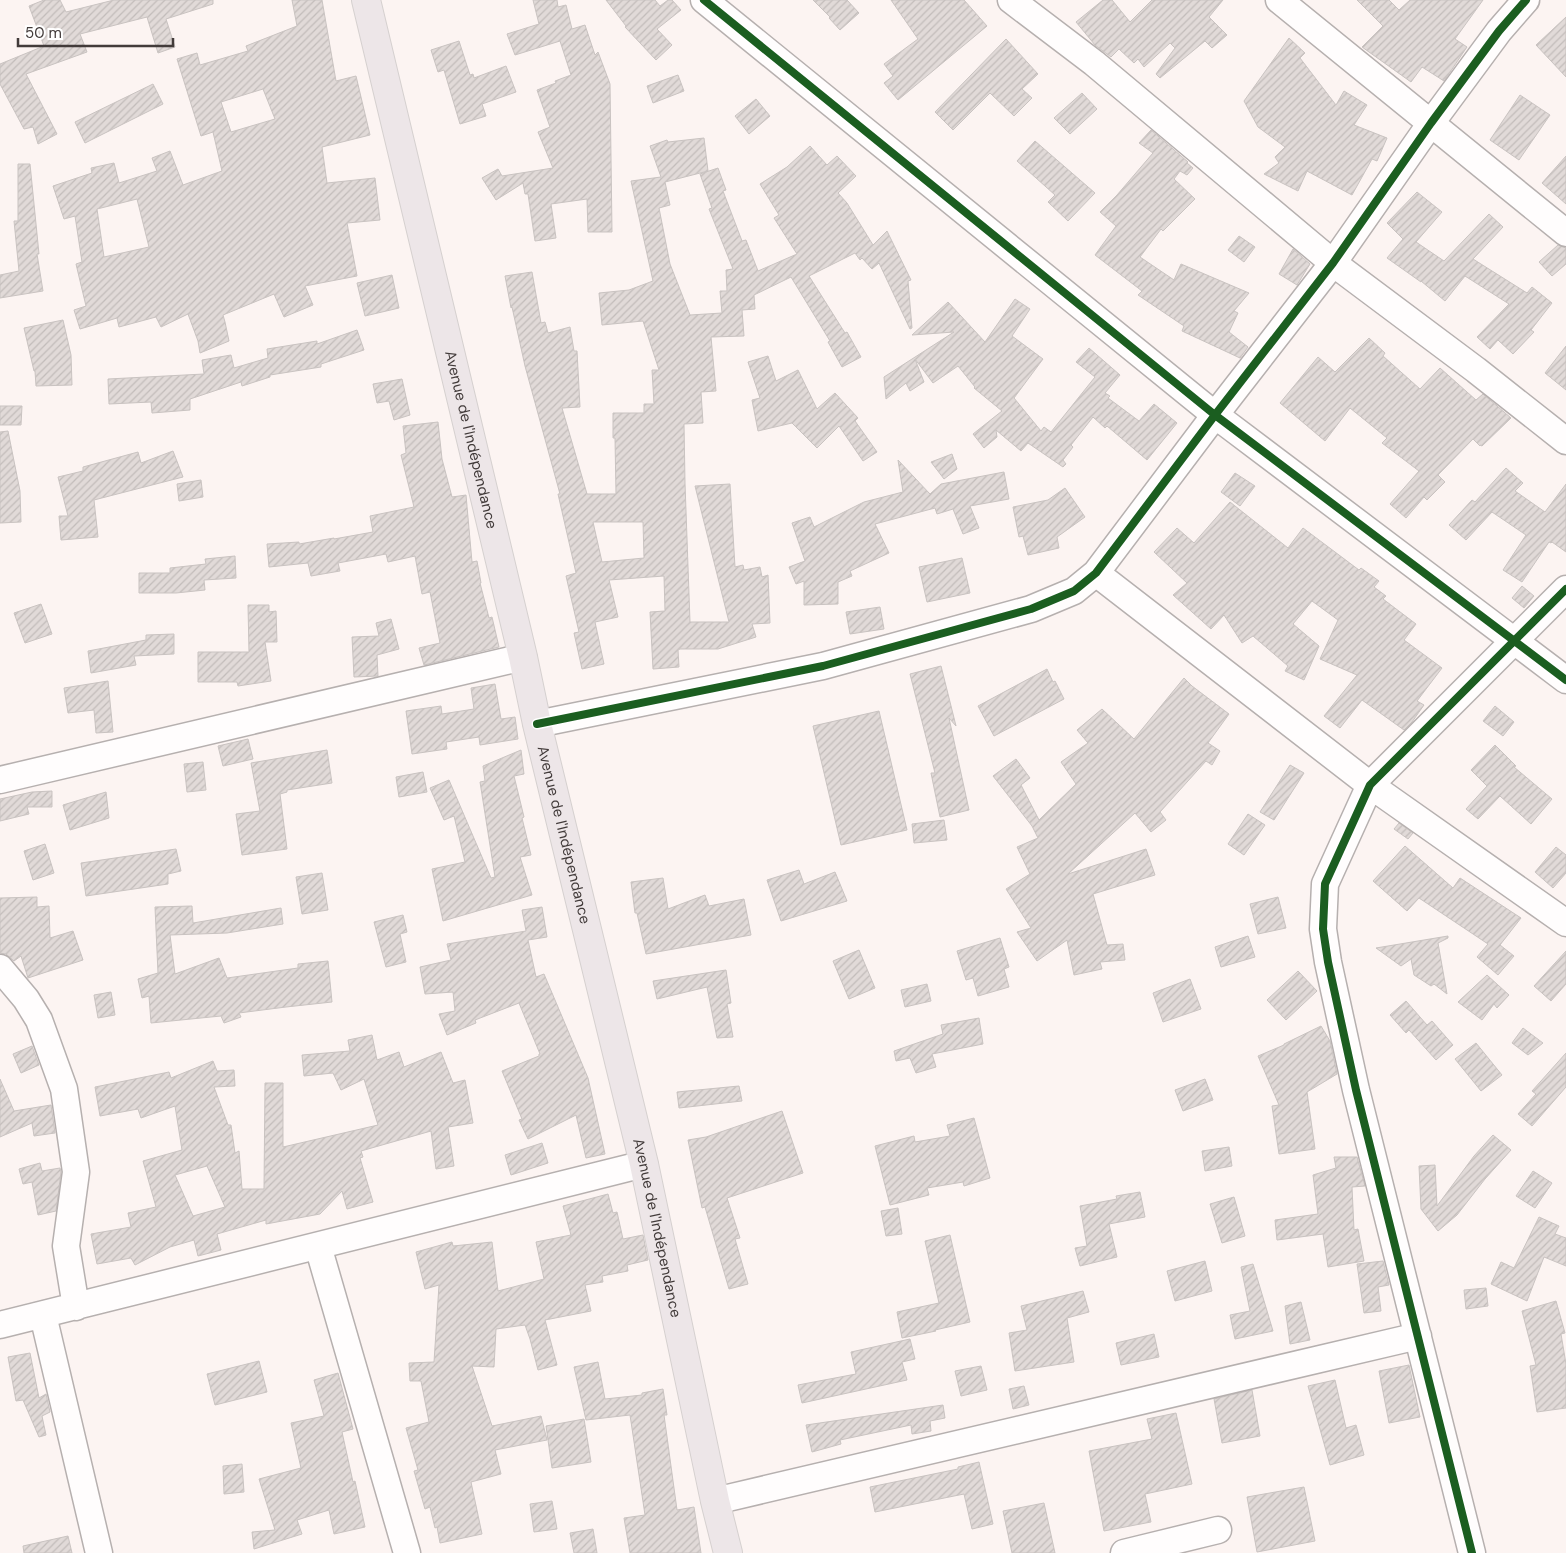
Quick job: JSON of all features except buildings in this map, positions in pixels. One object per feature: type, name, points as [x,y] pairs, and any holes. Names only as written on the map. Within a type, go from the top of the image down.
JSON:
[{"type":"main road","name":"Avenue de l'Indépendance","points":[[366,0],[523,657],[537,724],[644,1164],[715,1502],[728,1553]]},
{"type":"street","points":[[704,0],[1215,415],[1566,680]]},
{"type":"street","points":[[1011,0],[1094,63],[1334,263],[1476,370],[1566,441]]},
{"type":"street","points":[[1279,0],[1566,233]]},
{"type":"street","points":[[537,724],[822,666],[1031,609],[1074,591],[1096,573],[1215,415],[1334,263],[1431,123],[1499,31],[1526,0]]},
{"type":"street","points":[[1096,573],[1370,785],[1566,923]]},
{"type":"street","points":[[1472,1553],[1356,1090],[1328,962],[1324,929],[1324,884],[1370,785],[1566,588]]},
{"type":"street","points":[[0,780],[523,657]]},
{"type":"street","points":[[0,968],[26,999],[39,1020],[64,1089],[76,1172],[66,1246],[76,1306]]},
{"type":"street","points":[[0,1325],[644,1164]]},
{"type":"street","points":[[318,1246],[407,1553]]},
{"type":"street","points":[[43,1315],[99,1553]]},
{"type":"street","points":[[715,1502],[1418,1336]]},
{"type":"street","points":[[1124,1553],[1218,1530]]},
{"type":"cycle path","points":[[704,0],[1215,415],[1566,680]]},
{"type":"cycle path","points":[[537,724],[823,666],[1031,609],[1074,591],[1096,573],[1333,263],[1431,123],[1499,31],[1526,0]]},
{"type":"cycle path","points":[[1472,1553],[1356,1090],[1328,962],[1323,929],[1325,884],[1370,785],[1566,589]]}]
